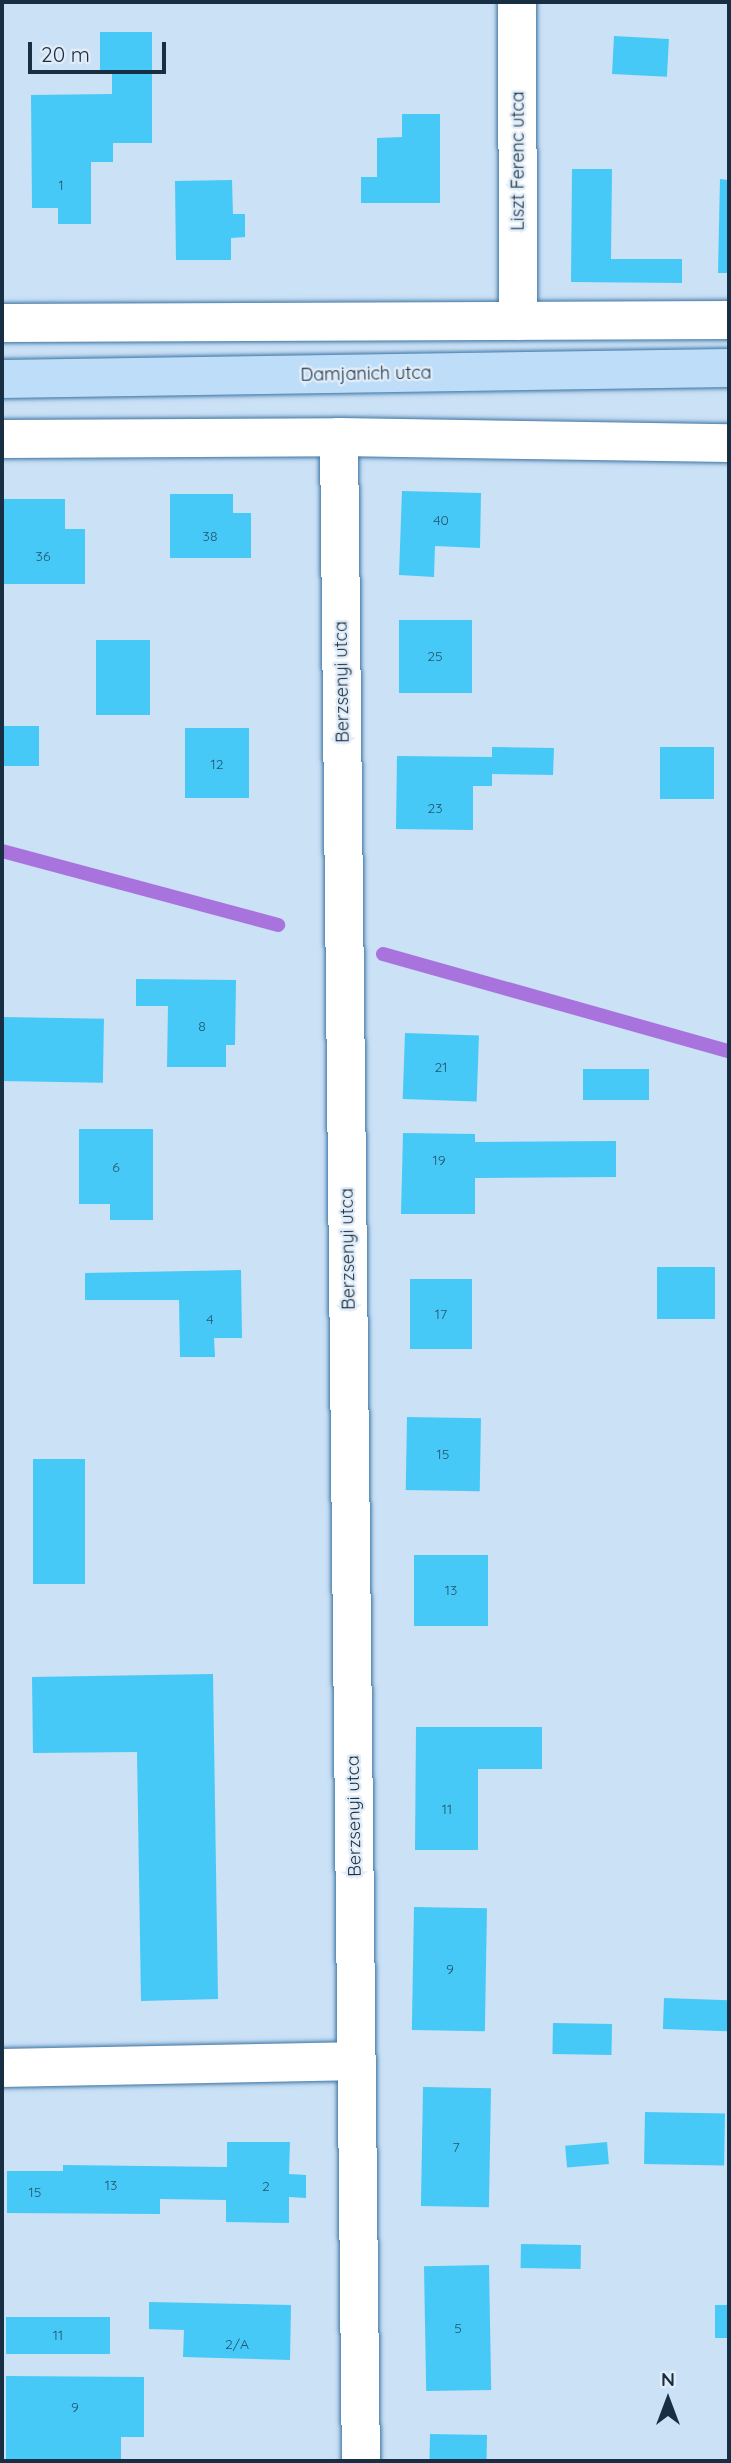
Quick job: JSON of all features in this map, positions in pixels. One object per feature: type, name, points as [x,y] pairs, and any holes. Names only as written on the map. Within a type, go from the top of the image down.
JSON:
[{"type":"main road","name":"Damjanich utca","points":[[2,379],[729,368]]},
{"type":"street","name":"Liszt Ferenc utca","points":[[517,2],[518,321]]},
{"type":"street","points":[[2,323],[729,320]]},
{"type":"street","points":[[2,439],[339,437],[729,443]]},
{"type":"street","name":"Berzsenyi utca","points":[[339,437],[361,2461]]},
{"type":"street","points":[[2,2068],[357,2061]]},
{"type":"building","points":[[100,32],[152,32],[152,143],[113,143],[113,162],[91,162],[91,224],[58,224],[58,208],[32,208],[31,95],[112,94],[112,73],[100,73]]},
{"type":"building","points":[[614,36],[669,39],[667,77],[612,74]]},
{"type":"building","points":[[402,114],[440,114],[440,203],[361,203],[361,177],[377,177],[377,138],[402,137]]},
{"type":"building","points":[[572,169],[612,169],[611,259],[682,259],[682,283],[571,282]]},
{"type":"building","points":[[720,179],[729,180],[729,273],[718,273]]},
{"type":"building","points":[[232,180],[233,214],[245,214],[245,237],[231,238],[231,260],[176,260],[175,181]]},
{"type":"building","points":[[402,491],[481,493],[480,548],[435,546],[434,577],[399,575]]},
{"type":"building","points":[[170,494],[233,494],[233,513],[251,513],[251,558],[170,558]]},
{"type":"building","points":[[2,499],[65,499],[65,529],[85,529],[85,584],[2,584]]},
{"type":"building","points":[[399,620],[472,620],[472,693],[399,693]]},
{"type":"building","points":[[96,640],[150,640],[150,715],[96,715]]},
{"type":"building","points":[[2,726],[39,726],[39,766],[2,766]]},
{"type":"building","points":[[185,728],[249,728],[249,798],[185,798]]},
{"type":"building","points":[[492,747],[554,748],[553,775],[492,774],[492,786],[473,786],[473,830],[396,829],[397,756],[492,757]]},
{"type":"building","points":[[660,747],[714,747],[714,799],[660,799]]},
{"type":"building","points":[[136,979],[236,980],[235,1045],[226,1045],[226,1067],[167,1067],[168,1006],[136,1006]]},
{"type":"building","points":[[2,1017],[104,1019],[103,1083],[2,1081]]},
{"type":"building","points":[[405,1033],[479,1036],[477,1102],[403,1099]]},
{"type":"building","points":[[583,1069],[649,1069],[649,1100],[583,1100]]},
{"type":"building","points":[[79,1129],[153,1129],[153,1220],[110,1220],[110,1204],[79,1204]]},
{"type":"building","points":[[403,1133],[475,1134],[475,1142],[616,1141],[616,1177],[475,1178],[475,1214],[401,1214]]},
{"type":"building","points":[[657,1267],[715,1267],[715,1319],[657,1319]]},
{"type":"building","points":[[241,1270],[242,1338],[214,1338],[215,1357],[180,1357],[179,1300],[85,1300],[85,1273]]},
{"type":"building","points":[[410,1279],[472,1279],[472,1349],[410,1349]]},
{"type":"building","points":[[407,1417],[481,1418],[480,1491],[406,1490]]},
{"type":"building","points":[[33,1459],[85,1459],[85,1584],[33,1584]]},
{"type":"building","points":[[414,1555],[488,1555],[488,1626],[414,1626]]},
{"type":"building","points":[[213,1674],[218,1999],[141,2001],[137,1752],[33,1753],[32,1677]]},
{"type":"building","points":[[416,1727],[542,1727],[542,1769],[478,1769],[478,1850],[415,1850]]},
{"type":"building","points":[[414,1907],[487,1908],[485,2031],[412,2030]]},
{"type":"building","points":[[664,1998],[729,2000],[728,2031],[663,2029]]},
{"type":"building","points":[[553,2023],[612,2024],[611,2055],[552,2054]]},
{"type":"building","points":[[423,2087],[491,2088],[489,2207],[421,2206]]},
{"type":"building","points":[[645,2112],[725,2113],[724,2165],[644,2164]]},
{"type":"building","points":[[227,2142],[290,2142],[289,2174],[306,2175],[306,2198],[289,2197],[289,2223],[226,2222],[226,2200],[160,2199],[160,2214],[7,2213],[7,2171],[63,2171],[63,2165],[227,2167]]},
{"type":"building","points":[[607,2142],[609,2164],[567,2168],[565,2146]]},
{"type":"building","points":[[521,2244],[581,2245],[581,2269],[521,2268]]},
{"type":"building","points":[[489,2265],[491,2390],[426,2391],[424,2266]]},
{"type":"building","points":[[149,2302],[291,2305],[290,2360],[183,2357],[184,2330],[149,2329]]},
{"type":"building","points":[[715,2305],[729,2305],[729,2338],[715,2338]]},
{"type":"building","points":[[6,2317],[110,2317],[110,2354],[6,2354]]},
{"type":"building","points":[[6,2376],[144,2377],[144,2437],[121,2437],[121,2461],[6,2461]]},
{"type":"building","points":[[430,2434],[487,2435],[487,2461],[430,2461]]},
{"type":"waterway","points":[[2,851],[278,925]]},
{"type":"waterway","points":[[383,954],[729,1051]]}]
